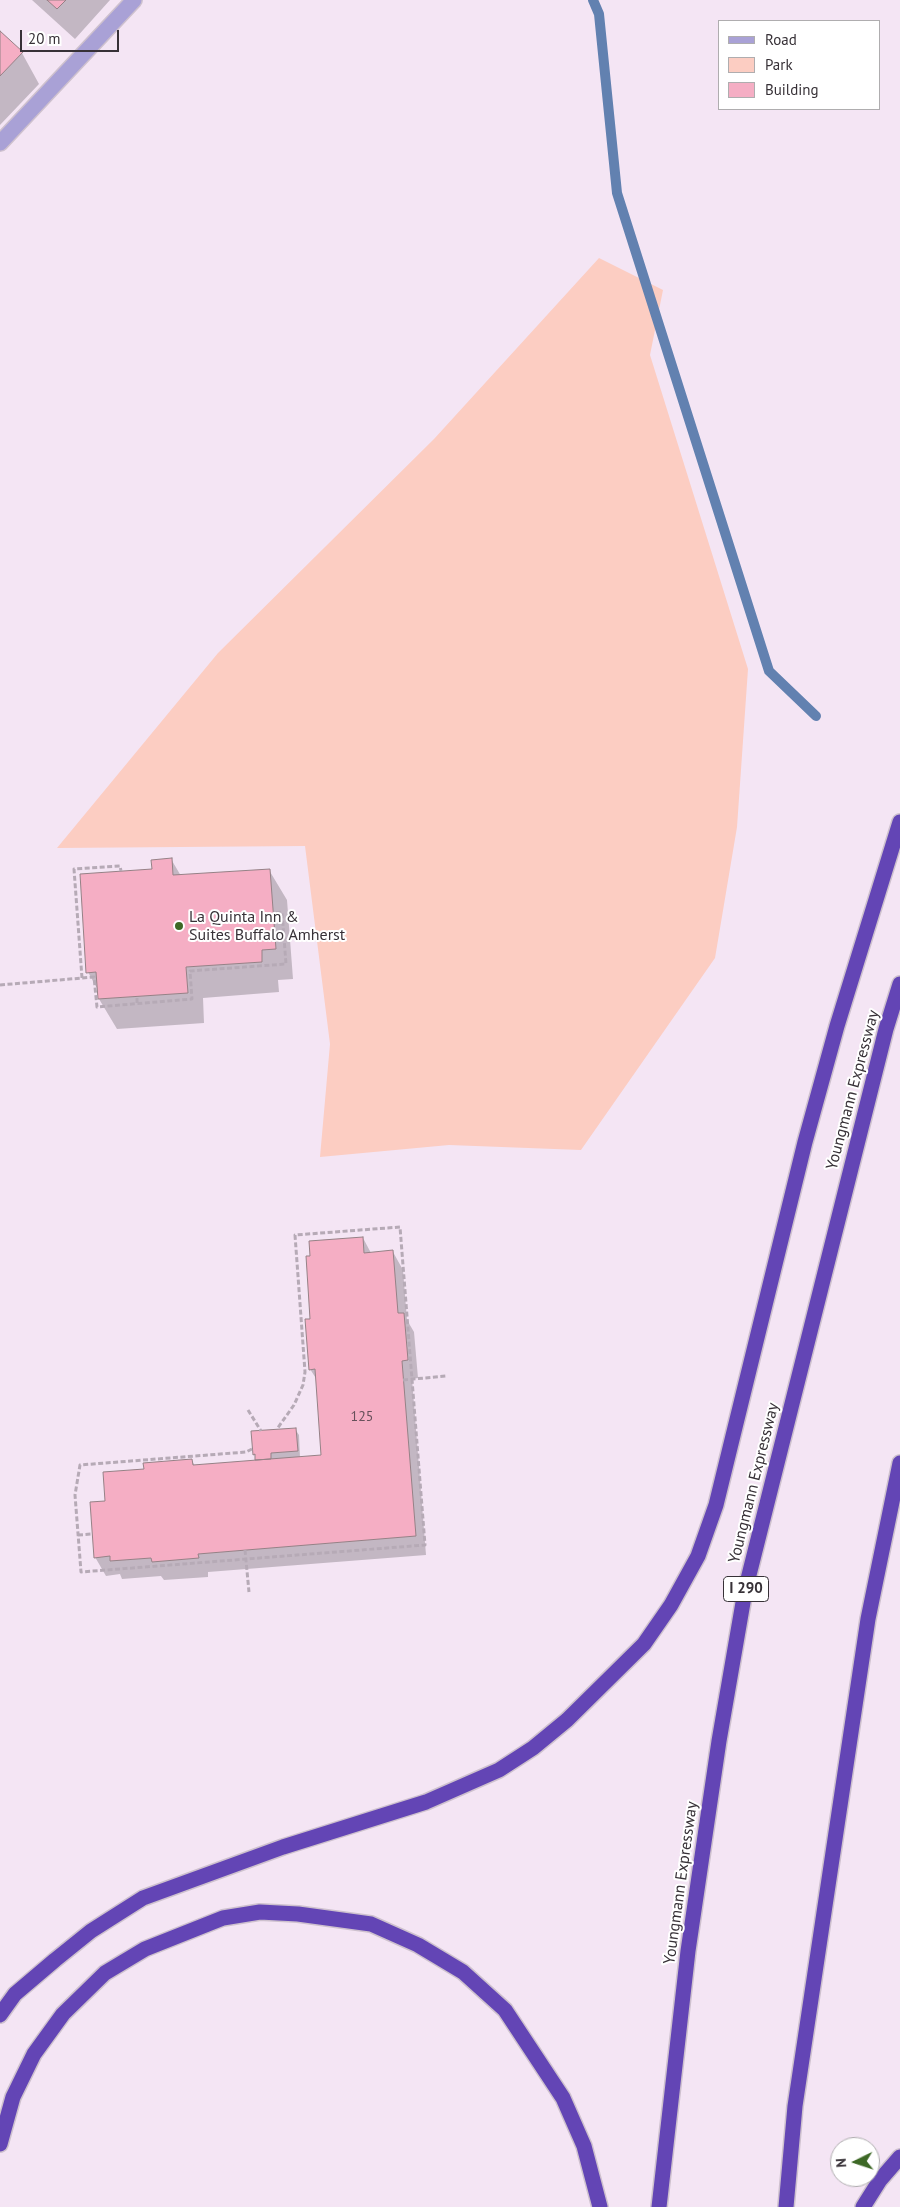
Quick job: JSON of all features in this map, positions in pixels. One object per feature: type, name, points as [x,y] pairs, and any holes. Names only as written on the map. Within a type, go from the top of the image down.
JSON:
[{"type":"highway","points":[[0,2015],[15,1994],[55,1960],[91,1931],[143,1898],[283,1847],[426,1802],[499,1770],[533,1748],[567,1720],[644,1644],[671,1605],[698,1556],[716,1505],[807,1133],[837,1026],[900,822]]},
{"type":"highway","name":"Youngmann Expressway","points":[[659,2207],[688,1950],[719,1740],[745,1591],[886,1029],[900,984]]},
{"type":"highway","points":[[786,2207],[795,2106],[866,1629],[900,1463]]},
{"type":"highway","points":[[0,2144],[13,2097],[34,2054],[63,2014],[105,1973],[145,1949],[223,1918],[260,1912],[298,1914],[371,1924],[418,1945],[463,1972],[505,2010],[563,2098],[584,2146],[600,2207]]},
{"type":"highway","points":[[862,2207],[880,2180],[900,2157]]},
{"type":"street","points":[[0,143],[134,0]]},
{"type":"path","points":[[82,978],[74,869],[120,866],[121,871]]},
{"type":"path","points":[[0,985],[94,977],[96,1007],[192,999],[190,972],[286,964],[282,912],[273,913]]},
{"type":"path","points":[[79,940],[84,940]]},
{"type":"path","points":[[137,996],[137,1003]]},
{"type":"path","points":[[252,1448],[246,1452],[80,1465],[75,1495],[81,1572],[425,1545],[400,1228],[295,1235],[305,1372],[304,1385],[294,1406],[277,1429]]},
{"type":"path","points":[[331,1233],[332,1240]]},
{"type":"path","points":[[403,1380],[446,1376]]},
{"type":"path","points":[[248,1410],[261,1430]]},
{"type":"path","points":[[78,1535],[92,1534]]},
{"type":"path","points":[[246,1550],[249,1592]]},
{"type":"green space","points":[[599,258],[663,290],[650,355],[748,669],[737,827],[715,958],[581,1150],[449,1145],[320,1157],[330,1044],[305,846],[57,848],[218,653],[434,439]]},
{"type":"building","points":[[47,0],[66,0],[57,9]]},
{"type":"building","points":[[0,31],[23,52],[0,76]]},
{"type":"building","name":"La Quinta Inn & Suites Buffalo Amherst","points":[[172,858],[173,875],[270,869],[276,949],[262,950],[262,962],[186,967],[188,993],[98,999],[96,972],[86,973],[80,874],[152,869],[151,860]]},
{"type":"building","points":[[363,1237],[364,1253],[393,1250],[398,1313],[404,1313],[408,1360],[402,1361],[416,1536],[198,1554],[199,1558],[152,1562],[151,1558],[110,1561],[110,1556],[94,1558],[90,1502],[105,1501],[103,1472],[144,1469],[143,1463],[192,1459],[193,1465],[321,1455],[315,1369],[309,1370],[305,1319],[310,1319],[306,1256],[310,1256],[309,1241]]},
{"type":"building","points":[[296,1428],[298,1451],[271,1453],[271,1459],[255,1460],[251,1431]]},
{"type":"waterway","points":[[593,0],[599,14],[617,193],[769,671],[816,716]]},
{"type":"place","name":"La Quinta Inn & Suites Buffalo Amherst","points":[[179,926]]}]
